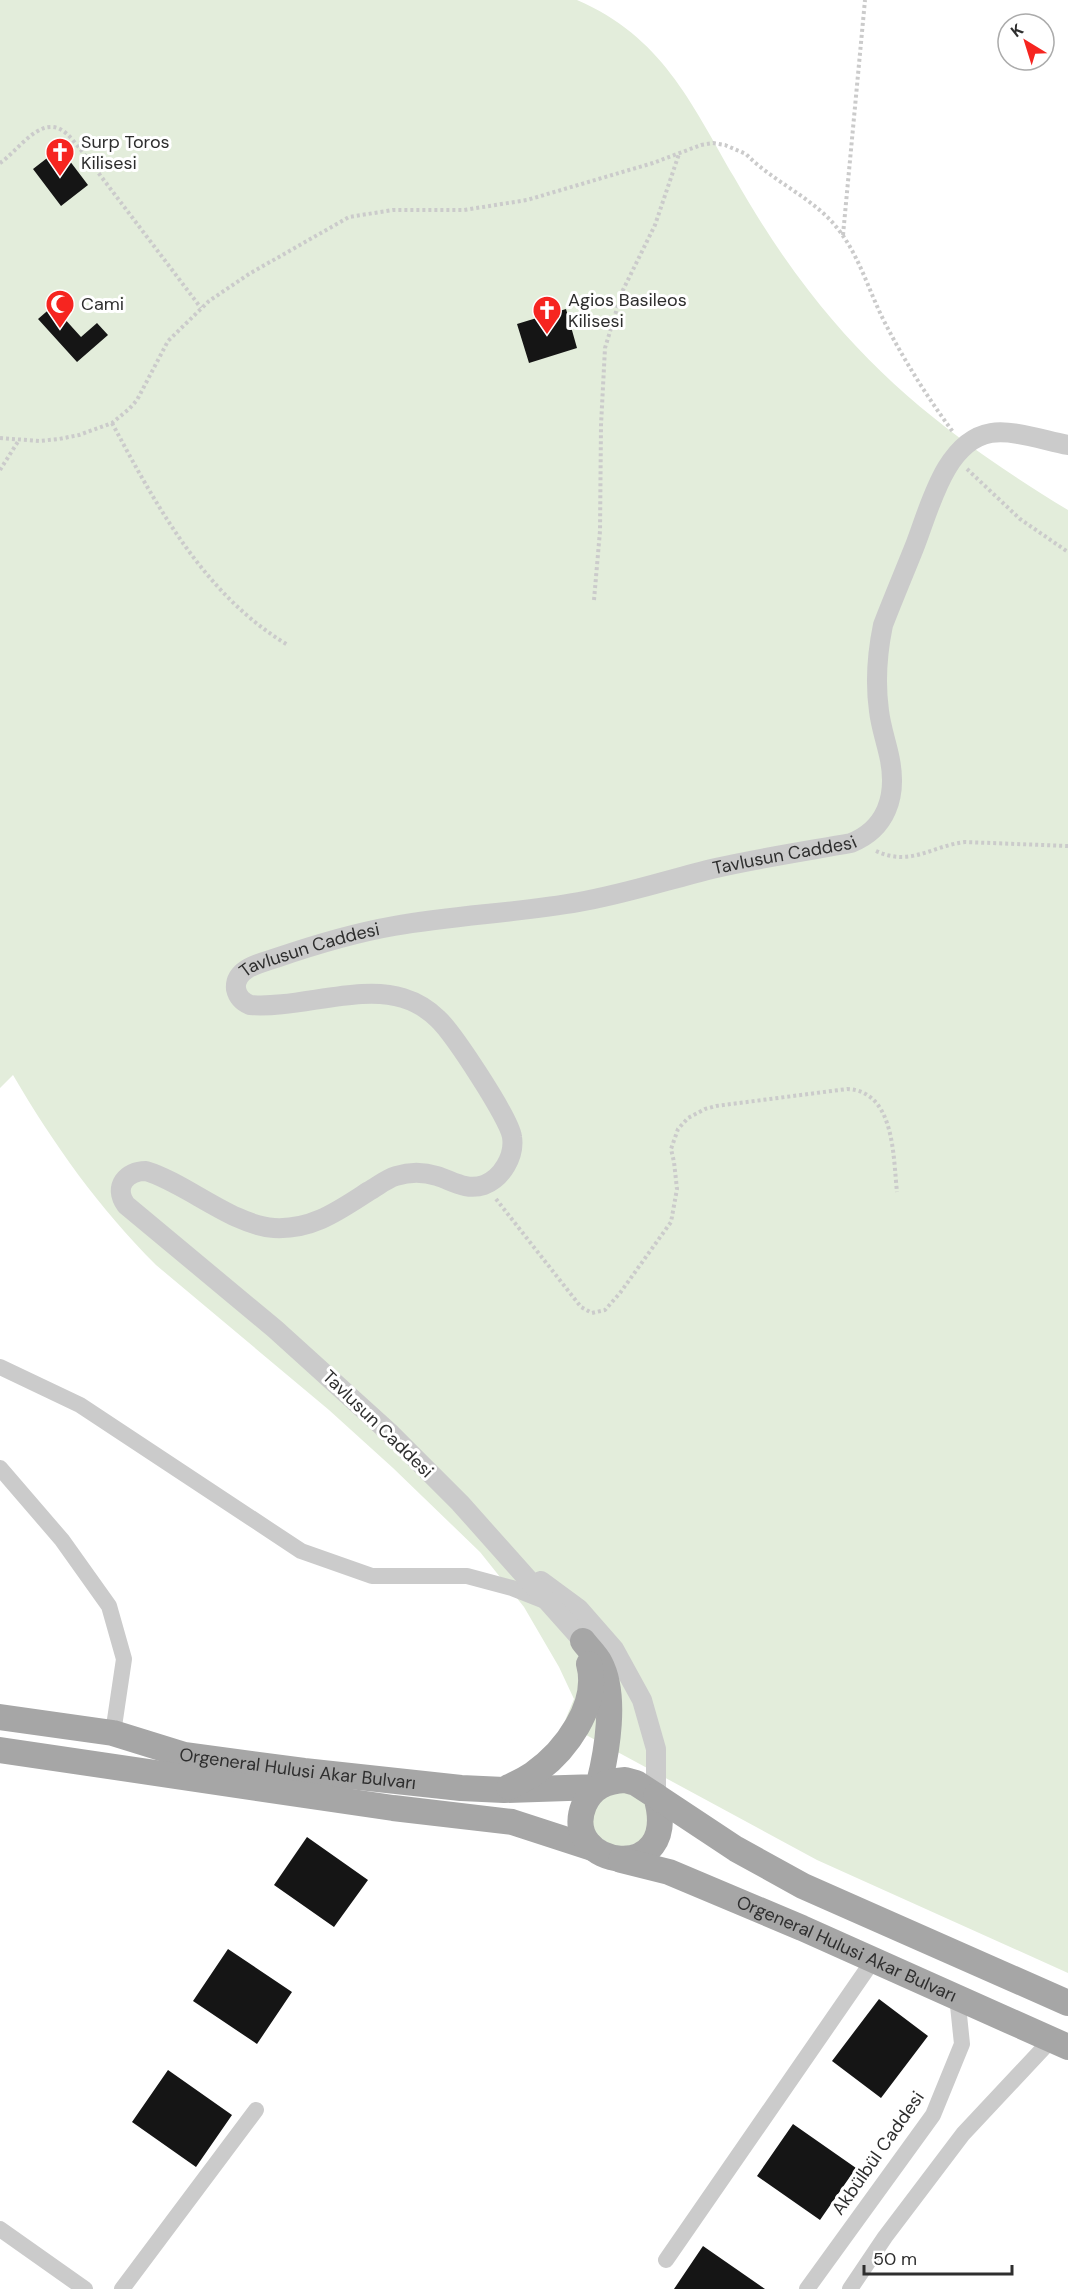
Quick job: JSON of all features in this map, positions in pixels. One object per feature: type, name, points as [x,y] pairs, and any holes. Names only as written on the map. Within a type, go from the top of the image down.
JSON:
[{"type":"main road","points":[[582,1641],[600,1663],[608,1701],[605,1758],[598,1787]]},
{"type":"main road","points":[[504,1790],[544,1766],[575,1729],[592,1688],[591,1672],[582,1641]]},
{"type":"main road","name":"Orgeneral Hulusi Akar Bulvarı","points":[[0,1718],[112,1733],[194,1756],[360,1778],[504,1790],[598,1787]]},
{"type":"main road","name":"Orgeneral Hulusi Akar Bulvarı","points":[[0,1750],[393,1808],[512,1822],[592,1848]]},
{"type":"main road","points":[[625,1780],[636,1783],[656,1796],[661,1821],[659,1833],[653,1844],[639,1855],[621,1860],[604,1856],[592,1848],[584,1836],[582,1816],[588,1796],[598,1787],[611,1781],[625,1780]]},
{"type":"main road","name":"Orgeneral Hulusi Akar Bulvarı","points":[[656,1796],[736,1848],[803,1886],[1068,2003]]},
{"type":"main road","name":"Orgeneral Hulusi Akar Bulvarı","points":[[621,1860],[669,1872],[874,1959],[1060,2043]]},
{"type":"street","points":[[960,452],[981,436],[998,432],[1068,445]]},
{"type":"street","name":"Tavlusun Caddesi","points":[[582,1641],[460,1503],[391,1434],[282,1335],[126,1205],[121,1194],[123,1182],[127,1176],[139,1171],[146,1172],[256,1225],[288,1228],[304,1226],[328,1217],[384,1181],[396,1176],[424,1173],[458,1185],[476,1187],[499,1175],[512,1148],[512,1136],[502,1112],[445,1026],[436,1017],[416,1003],[382,993],[250,1005],[244,1002],[237,991],[237,980],[240,975],[252,967],[284,955],[363,932],[424,921],[583,902],[716,868],[851,843],[861,839],[878,826],[883,818],[887,810],[891,786],[890,759],[877,691],[879,646],[883,625],[933,494],[960,452]]},
{"type":"street","points":[[0,1367],[80,1405],[301,1551],[372,1576],[467,1576],[512,1587],[551,1604]]},
{"type":"street","points":[[0,1468],[62,1540],[109,1606],[124,1659],[112,1733]]},
{"type":"street","name":"Tavlusun Caddesi","points":[[516,1565],[558,1592],[579,1609],[615,1649],[642,1700],[657,1749],[656,1796]]},
{"type":"street","points":[[666,2260],[874,1959]]},
{"type":"street","name":"Akbülbül Caddesi","points":[[807,2289],[933,2115],[963,2044],[957,1996]]},
{"type":"street","points":[[850,2289],[885,2237],[963,2134],[1060,2043]]},
{"type":"street","points":[[122,2289],[256,2110]]},
{"type":"street","points":[[0,2229],[85,2289]]},
{"type":"path","points":[[843,236],[865,0]]},
{"type":"path","points":[[0,163],[39,130],[54,127],[64,132],[81,150],[201,308]]},
{"type":"path","points":[[0,438],[59,439],[99,429],[112,423],[137,400],[168,342],[201,308],[228,287],[348,217],[393,210],[464,210],[499,205],[554,193],[713,143],[736,148],[823,213],[843,236],[902,354],[960,452],[983,486],[1020,519],[1068,552]]},
{"type":"path","points":[[594,600],[600,531],[601,425],[605,348],[622,292],[654,225],[680,153]]},
{"type":"path","points":[[112,423],[163,513],[190,552],[250,619],[288,645]]},
{"type":"path","points":[[0,470],[19,440]]},
{"type":"path","points":[[861,839],[876,851],[905,858],[925,854],[949,844],[965,842],[1068,846]]},
{"type":"path","points":[[484,1184],[581,1307],[592,1313],[605,1310],[620,1293],[670,1222],[677,1189],[675,1162],[671,1149],[673,1139],[682,1123],[705,1109],[847,1089],[865,1093],[876,1102],[885,1118],[897,1192]]},
{"type":"green space","points":[[0,0],[577,0],[606,15],[631,33],[671,74],[703,122],[751,206],[779,249],[809,291],[866,357],[896,386],[960,438],[994,463],[1068,510],[1068,1973],[817,1860],[564,1723],[574,1699],[559,1667],[524,1607],[480,1552],[329,1410],[156,1265],[115,1221],[78,1175],[13,1075],[0,1088]]},
{"type":"green space","points":[[610,1787],[649,1798],[648,1838],[619,1850],[593,1833],[590,1812]]},
{"type":"building","name":"Surp Toros Kilisesi","points":[[60,148],[88,185],[61,206],[33,169]]},
{"type":"building","name":"Cami","points":[[53,306],[81,337],[97,323],[108,335],[77,362],[38,319]]},
{"type":"building","name":"Agios Basileos Kilisesi","points":[[566,309],[577,348],[529,363],[517,324]]},
{"type":"building","points":[[307,1837],[368,1880],[334,1927],[274,1885]]},
{"type":"building","points":[[228,1949],[292,1992],[257,2044],[193,2001]]},
{"type":"building","points":[[879,1999],[928,2036],[881,2098],[832,2061]]},
{"type":"building","points":[[168,2070],[232,2115],[196,2167],[132,2122]]},
{"type":"building","points":[[793,2124],[856,2168],[820,2220],[757,2176]]},
{"type":"building","points":[[703,2246],[765,2289],[674,2289]]},
{"type":"place","name":"Surp Toros Kilisesi","points":[[60,178]]},
{"type":"place","name":"Cami","points":[[60,330]]},
{"type":"place","name":"Agios Basileos Kilisesi","points":[[547,336]]}]
